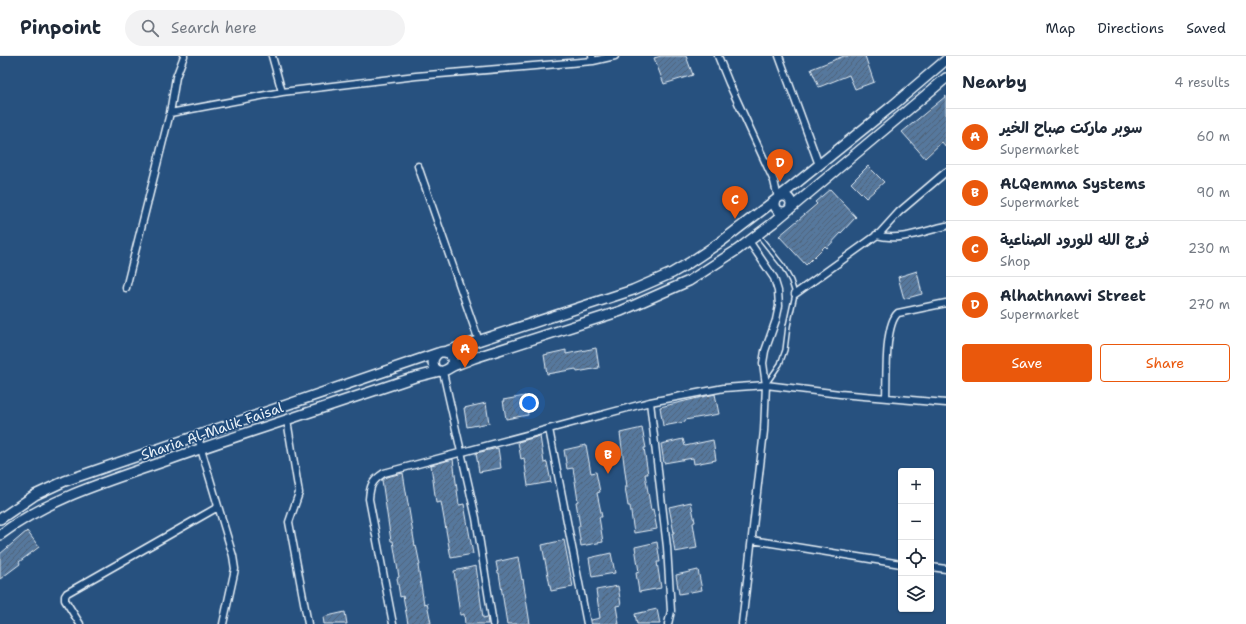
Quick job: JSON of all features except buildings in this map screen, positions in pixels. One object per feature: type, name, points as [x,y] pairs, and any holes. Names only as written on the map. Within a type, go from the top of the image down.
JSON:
[{"type":"main road","name":"Sharia Al-Malik Faisal","points":[[0,519],[35,495],[65,481],[479,340],[633,290],[672,273],[702,256],[778,198],[892,106],[946,60]]},
{"type":"main road","name":"Sharia Al-Malik Faisal","points":[[0,535],[26,517],[64,497],[412,378],[445,370],[474,358],[621,311],[689,281],[758,234],[946,78]]},
{"type":"main road","points":[[778,198],[775,205],[777,210],[782,212],[787,211]]},
{"type":"main road","points":[[441,353],[447,353],[453,361],[445,370],[435,368],[433,362],[433,358],[441,353]]},
{"type":"street","points":[[126,288],[170,113],[176,76],[184,56]]},
{"type":"street","points":[[272,56],[282,92]]},
{"type":"street","points":[[170,113],[282,92],[416,76],[615,56]]},
{"type":"street","points":[[718,56],[774,181],[778,198]]},
{"type":"street","points":[[779,56],[819,164]]},
{"type":"street","points":[[418,166],[479,340]]},
{"type":"street","points":[[795,294],[876,236],[899,212],[946,172]]},
{"type":"street","points":[[876,236],[886,238],[898,237],[946,226]]},
{"type":"street","points":[[742,624],[764,431],[766,385],[763,363],[765,351],[776,320],[779,306],[778,291],[774,278],[749,241]]},
{"type":"street","points":[[886,398],[888,337],[894,316],[898,313],[946,303]]},
{"type":"street","points":[[445,370],[476,518],[493,624]]},
{"type":"street","points":[[393,624],[369,499],[370,486],[384,473],[650,402],[724,388],[766,385],[946,403]]},
{"type":"street","points":[[650,402],[667,547],[671,611],[668,624]]},
{"type":"street","points":[[287,420],[299,493],[289,522],[308,624]]},
{"type":"street","points":[[549,429],[587,624]]},
{"type":"street","points":[[198,435],[218,507],[234,556],[235,568],[223,624]]},
{"type":"street","points":[[80,624],[65,600],[65,596],[68,593],[218,507]]},
{"type":"street","points":[[752,540],[898,564]]},
{"type":"street","points":[[934,567],[946,569]]},
{"type":"lane","points":[[758,234],[783,266],[791,281],[795,294],[788,326],[785,350],[780,364],[766,385]]},
{"type":"place","name":"Alhathnawi Street","points":[[780,182]]},
{"type":"place","name":"فرج الله للورود الصناعية","points":[[735,219]]},
{"type":"place","name":"سوبر ماركت صباح الخير","points":[[465,368]]},
{"type":"place","name":"ALQemma Systems","points":[[608,474]]}]
